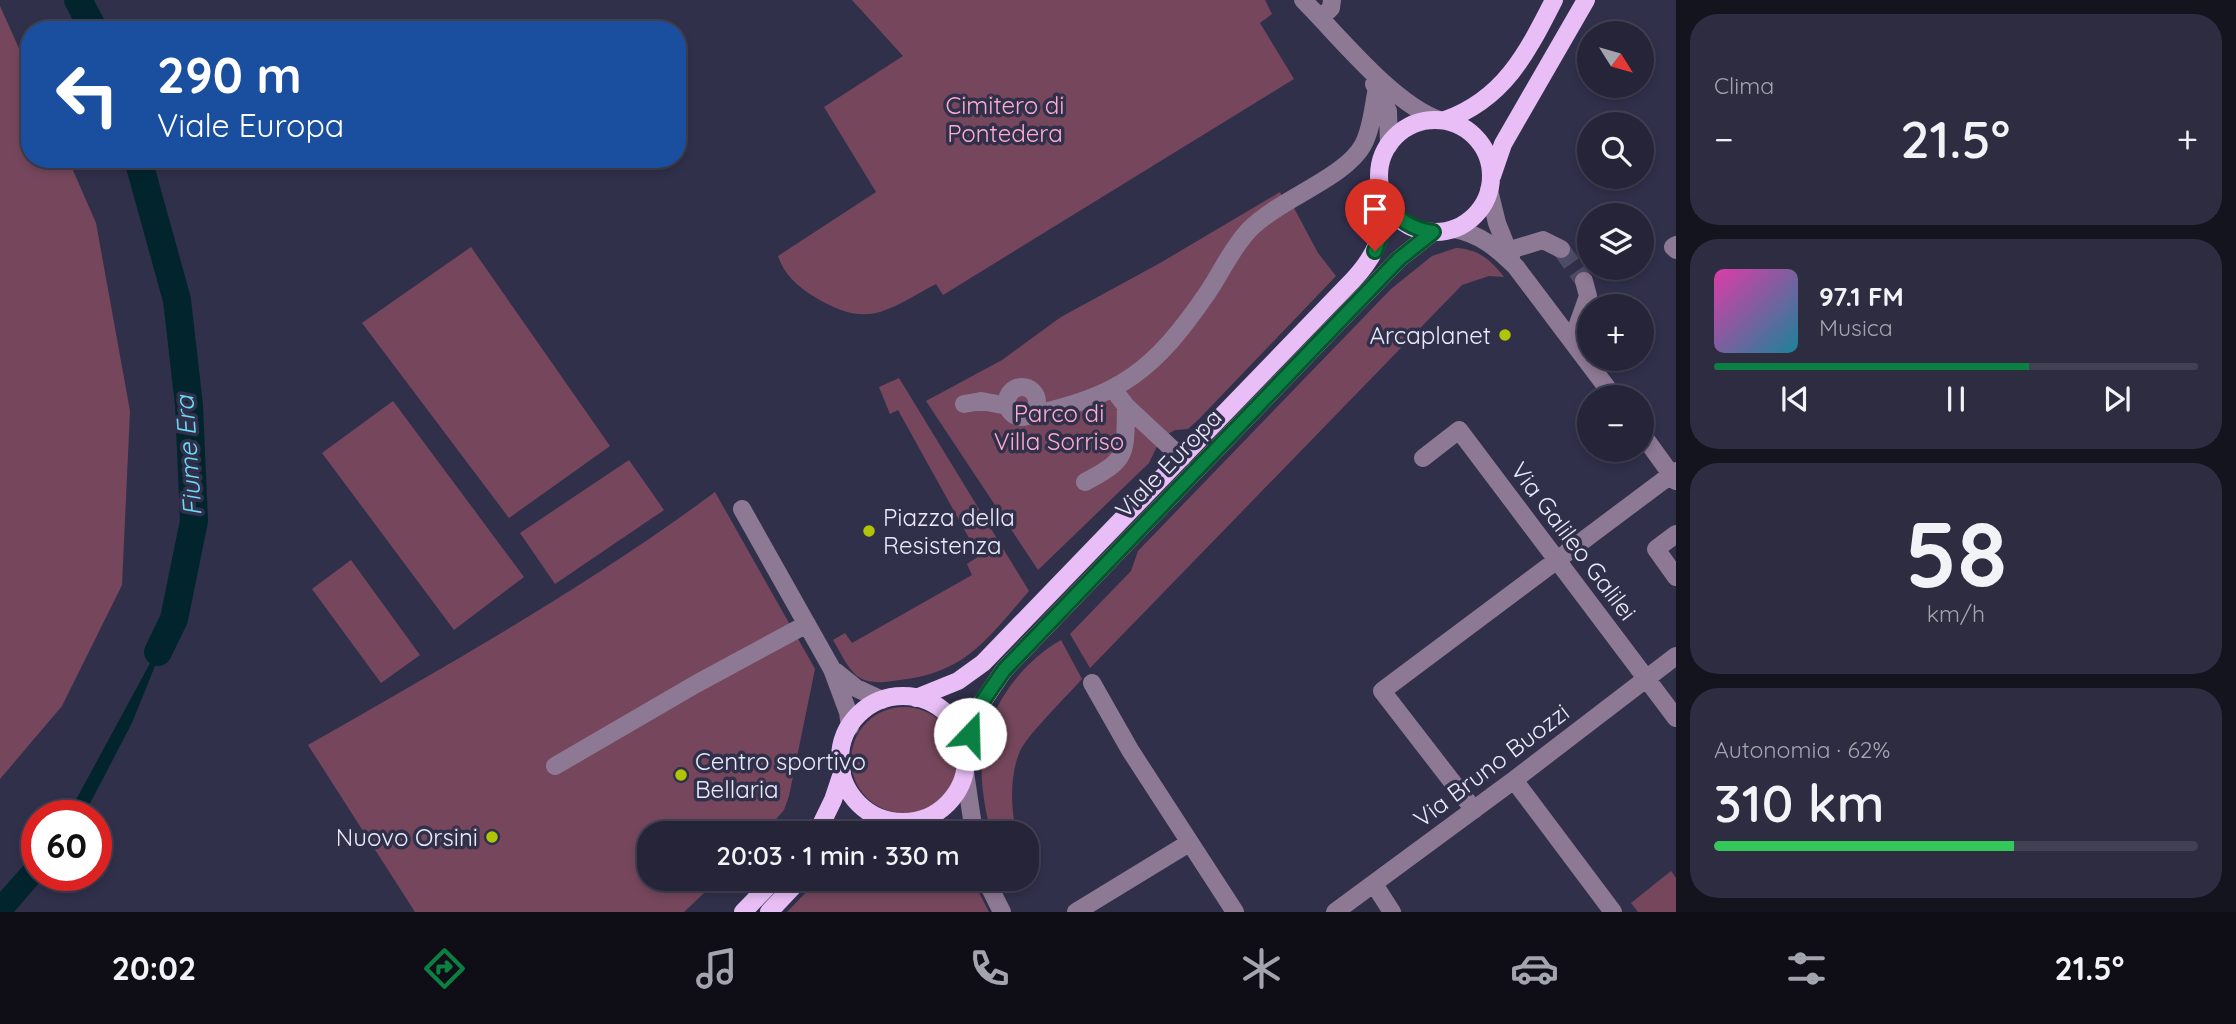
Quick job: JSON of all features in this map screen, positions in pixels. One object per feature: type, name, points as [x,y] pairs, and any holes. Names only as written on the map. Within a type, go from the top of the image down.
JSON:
[{"type":"main road","points":[[1389,145],[1404,129],[1413,124],[1442,120],[1474,108],[1495,91],[1523,54],[1554,0]]},
{"type":"main road","points":[[1385,201],[1404,222],[1433,232],[1454,229],[1474,216],[1485,201],[1503,144],[1586,0]]},
{"type":"main road","points":[[1442,120],[1466,129],[1479,141],[1488,157],[1490,184]]},
{"type":"main road","name":"Viale Europa","points":[[916,698],[965,678],[983,663],[1370,260],[1381,234],[1385,201],[1381,190],[1380,169],[1389,145]]},
{"type":"main road","name":"Viale Europa","points":[[917,821],[948,803],[959,789],[965,772],[965,748],[979,707],[1004,670],[1399,259],[1433,232]]},
{"type":"main road","name":"Viale Europa","points":[[882,700],[905,696],[928,701],[948,715],[956,725],[965,748]]},
{"type":"main road","points":[[823,821],[842,773],[842,745],[850,727],[863,710],[882,700]]},
{"type":"main road","name":"Viale Europa","points":[[842,773],[848,789],[862,807],[882,819],[892,821]]},
{"type":"main road","points":[[743,912],[763,891]]},
{"type":"main road","points":[[769,912],[789,891]]},
{"type":"street","points":[[1303,0],[1406,102],[1423,113],[1442,120]]},
{"type":"street","points":[[1321,18],[1331,8],[1332,0]]},
{"type":"street","points":[[1356,54],[1388,111],[1389,145]]},
{"type":"street","points":[[964,404],[981,401],[1008,406],[1017,416],[1090,400],[1142,370],[1164,351],[1237,246],[1256,224],[1275,208],[1343,167],[1356,156],[1366,139],[1377,88]]},
{"type":"street","points":[[1490,184],[1497,223],[1512,259],[1605,385]]},
{"type":"street","points":[[1454,229],[1481,237],[1512,259]]},
{"type":"street","points":[[1512,259],[1543,240],[1561,249]]},
{"type":"street","points":[[1676,244],[1673,247],[1676,250]]},
{"type":"street","points":[[1572,341],[1588,296],[1584,281]]},
{"type":"street","points":[[1008,406],[1009,395],[1013,390],[1022,387],[1034,393],[1036,411]]},
{"type":"street","points":[[1113,389],[1126,406],[1182,458]]},
{"type":"street","points":[[1085,482],[1113,467],[1120,458],[1124,446],[1126,406]]},
{"type":"street","name":"Via Galileo Galilei","points":[[1423,458],[1459,430],[1676,718]]},
{"type":"street","points":[[1474,810],[1382,691],[1556,559],[1674,475],[1654,449]]},
{"type":"street","points":[[743,509],[832,669],[848,712],[850,727]]},
{"type":"street","points":[[1676,534],[1656,549],[1676,577]]},
{"type":"street","points":[[555,766],[696,684],[807,624]]},
{"type":"street","name":"Via Bruno Buozzi","points":[[1335,912],[1676,656]]},
{"type":"street","points":[[832,669],[856,688],[882,700]]},
{"type":"street","points":[[1093,683],[1130,750],[1235,912]]},
{"type":"street","points":[[965,772],[972,821]]},
{"type":"street","points":[[1514,780],[1613,912]]},
{"type":"street","points":[[1076,912],[1189,843]]},
{"type":"street","points":[[1374,884],[1392,912]]},
{"type":"street","points":[[992,891],[1002,912]]},
{"type":"green space","name":"Cimitero di Pontedera","points":[[852,0],[1265,0],[1272,14],[1260,23],[1294,79],[943,295],[936,284],[889,309],[863,314],[848,312],[802,288],[787,274],[778,256],[876,192],[824,107],[903,56]]},
{"type":"green space","points":[[0,6],[21,53],[21,168],[72,168],[96,223],[130,411],[122,585],[62,706],[0,779]]},
{"type":"green space","name":"Parco di Villa Sorriso","points":[[1280,192],[1288,207],[1294,208],[1318,253],[1336,276],[1199,419],[1188,429],[1175,430],[1161,438],[1149,463],[1038,570],[926,401],[1002,360],[1061,317],[1160,263]]},
{"type":"green space","points":[[471,247],[610,446],[509,518],[362,323]]},
{"type":"green space","points":[[1456,248],[1483,256],[1504,277],[1489,276],[1462,285],[1090,668],[1070,634],[1131,571],[1138,551],[1391,289],[1432,256]]},
{"type":"green space","points":[[899,378],[1029,591],[988,638],[959,661],[923,676],[872,682],[853,673],[833,640],[845,633],[852,643],[972,575],[967,564],[979,556],[898,410],[890,414],[879,387]]},
{"type":"green space","points":[[393,401],[524,577],[454,630],[322,453]]},
{"type":"green space","points":[[629,460],[664,510],[555,584],[520,533]]},
{"type":"green space","points":[[715,492],[815,669],[784,810],[774,821],[637,821],[637,891],[706,891],[684,912],[415,912],[308,745],[566,593]]},
{"type":"green space","points":[[351,560],[420,655],[381,683],[312,589]]},
{"type":"green space","points":[[1061,640],[1082,679],[1039,725],[1020,751],[1014,770],[1012,792],[1015,821],[989,821],[982,758],[990,723],[1019,675]]},
{"type":"green space","points":[[904,707],[924,711],[942,722],[953,740],[957,760],[953,780],[942,798],[924,809],[904,813],[884,809],[866,798],[855,780],[851,760],[855,740],[866,722],[884,711]]},
{"type":"green space","points":[[1671,871],[1676,878],[1676,912],[1638,912],[1631,903]]},
{"type":"green space","points":[[807,891],[978,891],[989,912],[787,912]]},
{"type":"shaded area","points":[[174,619],[132,723],[92,800],[76,800]]},
{"type":"shaded area","points":[[21,868],[21,891],[32,891],[14,912],[0,912],[0,892]]},
{"type":"waterway","name":"Fiume Era","points":[[78,0],[89,21]]},
{"type":"waterway","name":"Fiume Era","points":[[140,168],[177,300],[189,405],[194,521],[174,619],[158,652]]},
{"type":"tunnel","points":[[1561,249],[1584,281]]},
{"type":"place","name":"Arcaplanet","points":[[1505,335]]},
{"type":"place","name":"Piazza della Resistenza","points":[[869,531]]},
{"type":"place","name":"Centro sportivo Bellaria","points":[[681,775]]},
{"type":"place","name":"Nuovo Orsini","points":[[492,837]]},
{"type":"route","points":[[970,734],[979,707],[1004,670],[1399,259],[1433,232],[1404,222],[1385,201],[1381,234],[1375,251]]}]
